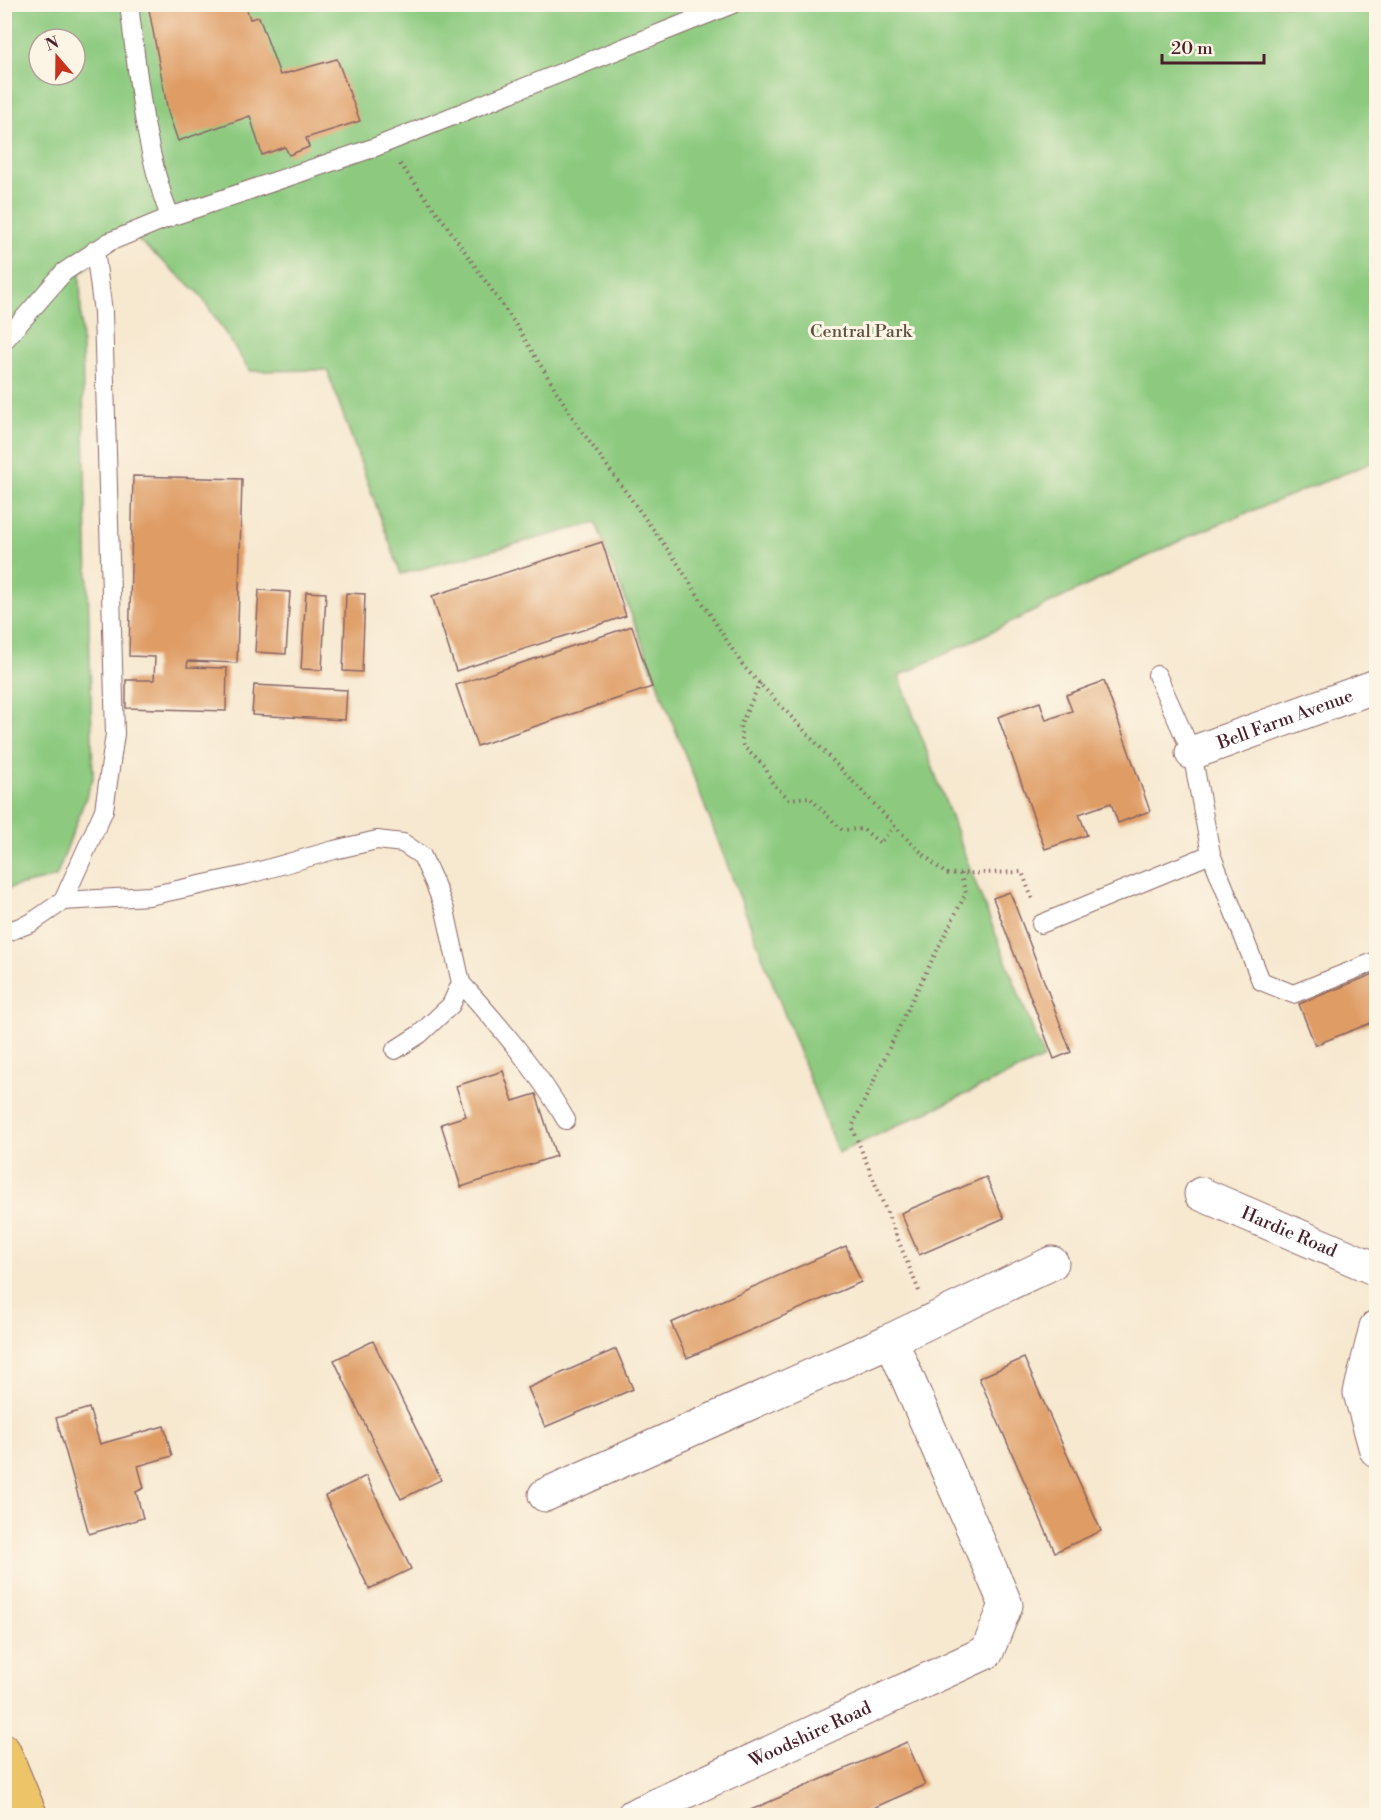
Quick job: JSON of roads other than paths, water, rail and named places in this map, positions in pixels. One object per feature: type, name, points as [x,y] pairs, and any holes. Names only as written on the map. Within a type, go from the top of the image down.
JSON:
[{"type":"main road","points":[[4,1751],[31,1815]]},
{"type":"street","name":"Bell Farm Avenue","points":[[1192,753],[1377,686]]},
{"type":"street","name":"Hardie Road","points":[[1201,1194],[1377,1269]]},
{"type":"street","points":[[545,1495],[891,1340],[1052,1263]]},
{"type":"street","points":[[1377,1327],[1360,1393],[1377,1450]]},
{"type":"street","name":"Woodshire Road","points":[[633,1815],[987,1652],[1006,1605],[891,1340]]},
{"type":"lane","points":[[129,4],[147,137],[160,192],[170,217]]},
{"type":"lane","points":[[4,341],[64,272],[95,250],[170,217],[381,144],[733,4]]},
{"type":"lane","points":[[63,901],[104,810],[115,734],[103,312],[95,250]]},
{"type":"lane","points":[[1157,675],[1192,753],[1211,854],[1261,981],[1293,994],[1377,961]]},
{"type":"lane","points":[[4,933],[31,923],[63,901],[149,896],[246,875],[377,840],[404,843],[422,856],[434,882],[445,910],[461,983],[547,1086],[566,1120]]},
{"type":"lane","points":[[1041,924],[1211,854]]},
{"type":"lane","points":[[395,1050],[420,1034],[451,1005],[461,983]]},
{"type":"park label","name":"Central Park","points":[[861,331]]}]
